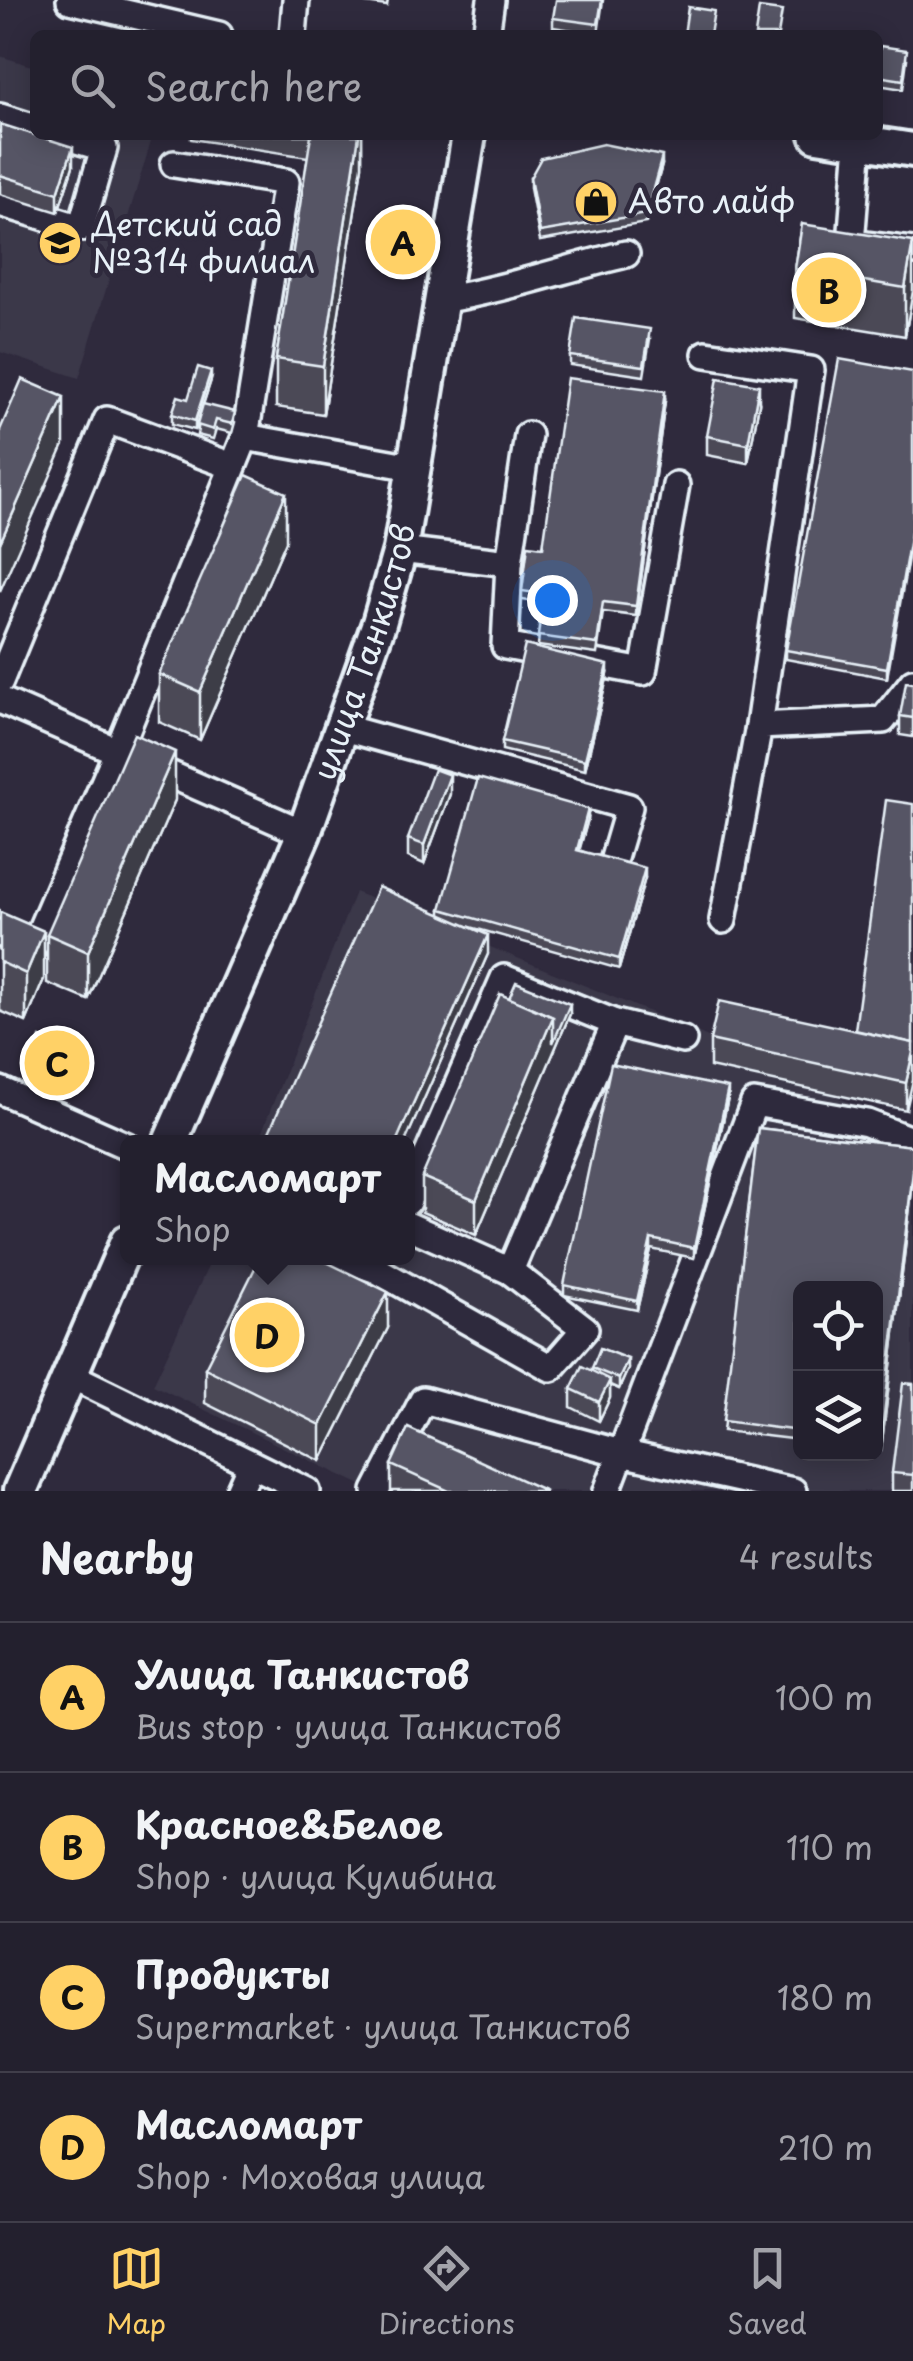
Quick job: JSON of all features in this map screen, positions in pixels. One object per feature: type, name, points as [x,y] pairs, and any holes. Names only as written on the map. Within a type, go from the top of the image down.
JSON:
[{"type":"main road","name":"улица Танкистов","points":[[173,1135],[304,832],[344,728],[400,550],[468,140]]},
{"type":"main road","points":[[847,140],[913,150]]},
{"type":"main road","points":[[20,1491],[120,1258]]},
{"type":"street","points":[[70,0],[198,30]]},
{"type":"street","points":[[293,30],[296,0]]},
{"type":"street","points":[[487,30],[491,0]]},
{"type":"street","points":[[0,117],[30,126]]},
{"type":"street","points":[[0,203],[81,228],[104,148],[77,140]]},
{"type":"street","points":[[859,142],[850,243],[913,250]]},
{"type":"street","points":[[0,934],[33,948],[245,437],[286,182],[174,164]]},
{"type":"street","points":[[440,300],[496,291],[540,275],[626,254]]},
{"type":"street","points":[[706,354],[811,370],[758,726],[723,920]]},
{"type":"street","points":[[0,681],[107,420],[232,466]]},
{"type":"street","points":[[528,436],[509,563],[505,646],[643,672],[676,486]]},
{"type":"street","points":[[245,437],[414,467]]},
{"type":"street","points":[[400,550],[509,563]]},
{"type":"street","points":[[758,726],[882,720],[913,682]]},
{"type":"street","points":[[0,700],[304,832]]},
{"type":"street","points":[[344,728],[629,807],[614,858]]},
{"type":"street","points":[[415,1184],[504,978],[615,1023],[684,1040]]},
{"type":"street","points":[[510,1271],[615,1023]]},
{"type":"street","points":[[0,1090],[120,1143]]},
{"type":"street","points":[[607,1491],[754,1103],[867,1123],[913,1142]]},
{"type":"street","points":[[382,1265],[552,1368],[584,1329],[510,1271],[415,1229]]},
{"type":"street","points":[[70,1375],[307,1491]]},
{"type":"street","points":[[376,1491],[423,1400],[622,1453],[792,1491]]},
{"type":"street","points":[[239,1491],[251,1464]]},
{"type":"shaded area","name":"Детский сад №314 филиал","points":[[0,56],[30,65],[30,140],[151,140],[79,378],[0,352]]},
{"type":"shaded area","points":[[355,892],[684,1026],[913,1132],[913,1491],[374,1491],[153,1385],[209,1265],[415,1265],[415,1135],[261,1135]]},
{"type":"building","points":[[556,0],[602,0],[598,24],[553,18]]},
{"type":"building","points":[[688,7],[714,11],[711,30],[685,30]]},
{"type":"building","points":[[759,8],[782,11],[779,30],[756,30]]},
{"type":"building","points":[[883,46],[907,50],[903,80],[883,77]]},
{"type":"building","points":[[0,124],[30,133],[30,140],[51,140],[73,147],[58,193],[0,175]]},
{"type":"building","points":[[310,140],[358,140],[323,366],[276,359]]},
{"type":"building","points":[[603,144],[662,156],[646,214],[540,232],[530,178],[541,158]]},
{"type":"building","points":[[802,224],[913,242],[905,288],[795,269]]},
{"type":"building","points":[[576,318],[650,329],[644,366],[570,356]]},
{"type":"building","points":[[839,359],[913,372],[913,521],[887,668],[786,650]]},
{"type":"building","points":[[198,367],[211,371],[195,421],[172,414],[178,396],[188,399]]},
{"type":"building","points":[[567,378],[665,391],[636,606],[603,602],[597,644],[538,636],[543,594],[522,591],[528,545],[543,547]]},
{"type":"building","points":[[718,378],[759,385],[748,444],[707,436]]},
{"type":"building","points":[[22,379],[64,397],[0,543],[0,430]]},
{"type":"building","points":[[203,404],[235,412],[232,424],[216,420],[213,430],[197,425]]},
{"type":"building","points":[[246,475],[286,493],[200,692],[159,674]]},
{"type":"building","points":[[525,645],[608,665],[585,760],[502,741]]},
{"type":"building","points":[[906,682],[913,683],[913,718],[900,716]]},
{"type":"building","points":[[134,734],[175,752],[88,952],[47,934]]},
{"type":"building","points":[[434,769],[450,775],[424,845],[408,839]]},
{"type":"building","points":[[478,778],[588,809],[577,850],[645,868],[619,959],[441,909]]},
{"type":"building","points":[[886,800],[913,804],[913,1043],[855,1030]]},
{"type":"building","points":[[378,887],[488,935],[399,1135],[268,1135]]},
{"type":"building","points":[[0,912],[44,931],[26,974],[0,962]]},
{"type":"building","points":[[516,982],[570,1004],[553,1043],[553,1017],[509,998]]},
{"type":"building","points":[[500,994],[553,1017],[476,1200],[422,1177]]},
{"type":"building","points":[[719,1001],[913,1043],[906,1083],[710,1040]]},
{"type":"building","points":[[40,1038],[84,1054],[74,1081],[30,1064]]},
{"type":"building","points":[[611,1064],[728,1088],[694,1248],[651,1239],[637,1301],[564,1285]]},
{"type":"building","points":[[758,1128],[913,1146],[883,1423],[883,1281],[793,1281],[793,1430],[723,1421]]},
{"type":"building","points":[[256,1265],[332,1265],[388,1292],[321,1425],[205,1368]]},
{"type":"building","points":[[600,1348],[628,1359],[619,1379],[592,1368]]},
{"type":"building","points":[[582,1366],[610,1380],[599,1402],[571,1389]]},
{"type":"building","points":[[903,1383],[913,1384],[913,1475],[892,1473]]},
{"type":"building","points":[[408,1428],[546,1491],[449,1491],[391,1465]]},
{"type":"place","name":"Авто лайф","points":[[596,202]]},
{"type":"place","name":"Улица Танкистов","points":[[403,242]]},
{"type":"place","name":"Детский сад №314 филиал","points":[[60,243]]},
{"type":"place","name":"Красное&Белое","points":[[829,290]]},
{"type":"place","name":"Продукты","points":[[57,1063]]},
{"type":"place","name":"Масломарт","points":[[267,1335]]}]
